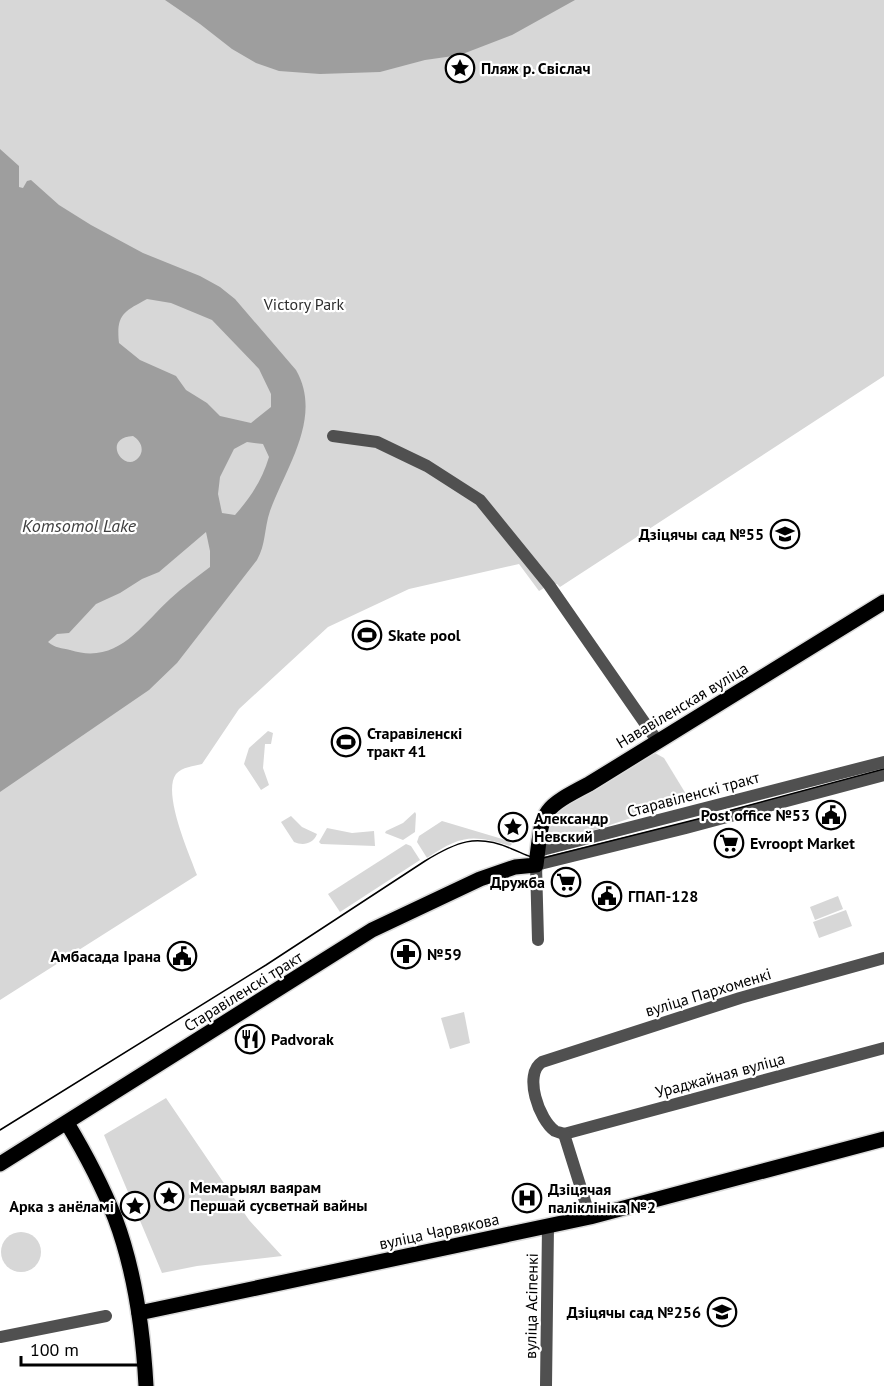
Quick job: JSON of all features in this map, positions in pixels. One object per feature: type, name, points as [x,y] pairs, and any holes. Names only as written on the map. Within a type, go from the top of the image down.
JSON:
[{"type":"main road","name":"Нававіленская вуліца","points":[[537,858],[541,824],[551,806],[884,602]]},
{"type":"main road","name":"Старавіленскі тракт","points":[[0,1164],[372,930],[480,879],[515,867],[528,856],[537,858]]},
{"type":"main road","points":[[67,1123],[81,1145],[115,1218],[128,1260],[139,1312],[146,1386]]},
{"type":"main road","name":"вуліца Чарвякова","points":[[139,1312],[590,1217],[884,1139]]},
{"type":"street","points":[[333,436],[377,442],[428,466],[480,500],[549,585],[658,742]]},
{"type":"street","name":"Старавіленскі тракт","points":[[537,858],[884,762]]},
{"type":"street","name":"Старавіленскі тракт","points":[[537,858],[686,828],[884,775]]},
{"type":"street","points":[[537,858],[538,940]]},
{"type":"street","name":"вуліца Пархоменкі","points":[[564,1134],[556,1132],[550,1126],[534,1092],[536,1065],[743,997],[884,958]]},
{"type":"street","name":"Ураджайная вуліца","points":[[564,1134],[884,1048]]},
{"type":"street","points":[[564,1134],[590,1217]]},
{"type":"street","name":"вуліца Асіпенкі","points":[[546,1386],[548,1226]]},
{"type":"street","points":[[0,1337],[106,1316]]},
{"type":"green space","name":"Victory Park","points":[[0,0],[884,0],[884,376],[560,587],[557,584],[549,585],[539,591],[519,564],[409,589],[328,627],[239,709],[202,764],[185,768],[176,774],[172,795],[174,809],[197,875],[0,1000]]},
{"type":"green space","points":[[268,731],[273,733],[271,744],[265,744],[263,768],[269,785],[261,790],[244,764],[249,748]]},
{"type":"green space","points":[[655,753],[664,758],[689,799],[558,842],[547,843],[548,827],[557,810]]},
{"type":"green space","points":[[415,812],[415,832],[403,840],[385,833],[403,823]]},
{"type":"green space","points":[[291,816],[302,827],[317,834],[313,840],[304,844],[294,842],[281,822]]},
{"type":"green space","points":[[442,821],[509,841],[512,844],[510,846],[476,838],[467,839],[449,845],[427,858],[417,842],[419,836]]},
{"type":"green space","points":[[327,828],[352,833],[374,831],[375,846],[321,844],[319,842]]},
{"type":"green space","points":[[406,844],[411,846],[420,860],[340,912],[328,894]]},
{"type":"green space","points":[[838,896],[843,909],[815,920],[810,907]]},
{"type":"green space","points":[[846,910],[852,926],[819,938],[813,922]]},
{"type":"green space","points":[[464,1012],[470,1043],[450,1049],[441,1018]]},
{"type":"green space","points":[[166,1098],[249,1220],[282,1256],[197,1266],[162,1273],[104,1135]]},
{"type":"green space","points":[[21,1232],[35,1238],[41,1252],[35,1266],[21,1272],[7,1266],[1,1252],[7,1238]]},
{"type":"water","points":[[165,0],[575,0],[512,35],[460,55],[425,60],[380,72],[320,74],[279,71],[256,63],[232,49]]},
{"type":"water","name":"Komsomol Lake","points":[[0,149],[19,166],[19,187],[23,188],[27,181],[31,180],[59,205],[91,225],[143,253],[200,276],[235,299],[296,370],[303,388],[306,406],[299,442],[270,511],[257,560],[177,663],[149,690],[0,792]],"holes":[[[147,299],[171,303],[212,320],[259,369],[271,394],[271,407],[251,423],[220,416],[207,403],[186,390],[176,376],[140,360],[119,343],[120,320],[127,311]],[[133,436],[141,445],[141,454],[133,461],[128,462],[118,454],[118,443],[123,438]],[[247,442],[263,444],[269,457],[255,488],[235,515],[222,513],[218,494],[220,477],[234,449]],[[206,532],[210,551],[210,567],[175,595],[126,641],[114,648],[87,653],[59,648],[48,642],[57,634],[69,633],[96,604],[159,572]]]},
{"type":"tram line","points":[[0,1130],[266,965],[447,849],[467,842],[488,841],[531,857],[543,858],[884,769]]},
{"type":"place","name":"Пляж р. Свіслач","points":[[460,68]]},
{"type":"place","name":"Дзіцячы сад №55","points":[[785,534]]},
{"type":"place","name":"Skate pool","points":[[367,635]]},
{"type":"place","name":"Старавіленскі тракт 41","points":[[346,742]]},
{"type":"place","name":"Post office №53","points":[[831,815]]},
{"type":"place","name":"Александр Невский","points":[[513,827]]},
{"type":"place","name":"Evroopt Market","points":[[729,843]]},
{"type":"place","name":"Дружба","points":[[566,882]]},
{"type":"place","name":"ГПАП-128","points":[[607,896]]},
{"type":"place","name":"№59","points":[[406,954]]},
{"type":"place","name":"Амбасада Ірана","points":[[182,956]]},
{"type":"place","name":"Padvorak","points":[[250,1039]]},
{"type":"place","name":"Мемарыял ваярам Першай сусветнай вайны","points":[[169,1196]]},
{"type":"place","name":"Дзіцячая паліклініка №2","points":[[527,1198]]},
{"type":"place","name":"Арка з анёламі","points":[[135,1206]]},
{"type":"place","name":"Дзіцячы сад №256","points":[[722,1312]]}]
